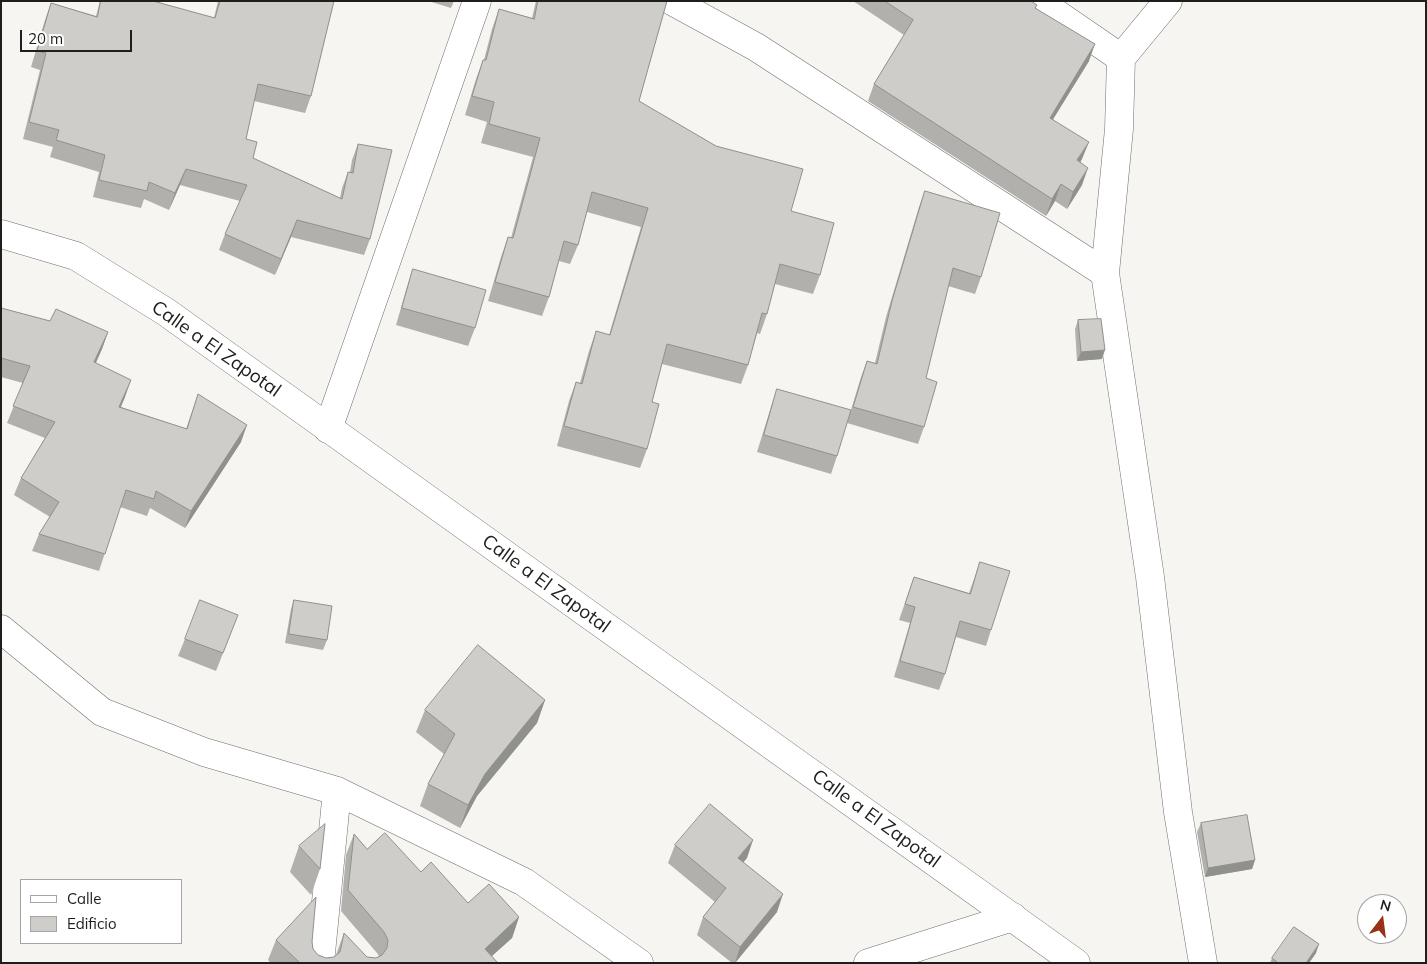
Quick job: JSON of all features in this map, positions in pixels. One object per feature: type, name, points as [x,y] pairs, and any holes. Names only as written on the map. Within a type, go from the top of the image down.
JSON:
[{"type":"street","points":[[328,428],[477,1]]},
{"type":"street","points":[[672,1],[756,47],[1105,272]]},
{"type":"street","points":[[1038,1],[1121,58]]},
{"type":"street","points":[[1168,1],[1121,58],[1119,128],[1105,272],[1150,577],[1178,812],[1203,963]]},
{"type":"street","name":"Calle a El Zapotal","points":[[1,234],[76,256],[166,312],[1076,963]]},
{"type":"street","points":[[1,629],[102,712],[204,752],[337,791],[524,882],[639,963]]},
{"type":"street","points":[[320,963],[337,791]]},
{"type":"street","points":[[324,915],[348,942]]},
{"type":"street","points":[[868,963],[1012,917]]},
{"type":"building","points":[[101,1],[153,1],[215,18],[220,1],[334,1],[311,96],[258,84],[246,139],[257,142],[253,158],[342,199],[348,172],[353,173],[358,144],[392,150],[370,239],[297,220],[281,259],[225,234],[247,185],[186,169],[175,193],[149,182],[147,191],[99,180],[105,155],[56,140],[59,130],[29,122],[46,53],[37,51],[51,3],[97,17]]},
{"type":"building","points":[[538,1],[667,1],[639,101],[716,146],[803,169],[791,211],[834,223],[820,275],[780,264],[767,314],[762,313],[748,365],[667,344],[652,402],[659,404],[647,449],[564,426],[576,382],[582,384],[596,331],[610,335],[648,208],[592,192],[578,245],[564,241],[549,297],[495,282],[508,237],[513,238],[540,138],[489,124],[494,102],[472,96],[483,60],[486,60],[499,9],[534,19]]},
{"type":"building","points":[[885,1],[1031,1],[1037,5],[1035,8],[1095,44],[1050,118],[1089,142],[1077,160],[1088,168],[1073,192],[1061,184],[1052,199],[874,84],[913,20]]},
{"type":"building","points":[[925,191],[1000,213],[981,277],[953,268],[926,378],[937,382],[924,427],[853,407],[867,361],[877,364],[892,301]]},
{"type":"building","points":[[413,269],[486,290],[475,328],[402,308]]},
{"type":"building","points":[[1,308],[50,321],[56,309],[108,332],[94,362],[131,380],[119,407],[187,429],[198,394],[247,425],[191,511],[156,491],[154,499],[126,490],[105,554],[39,534],[59,502],[21,478],[55,422],[13,406],[30,366],[1,358]]},
{"type":"building","points":[[1101,319],[1105,350],[1081,352],[1078,320]]},
{"type":"building","points":[[777,389],[851,410],[837,456],[764,435]]},
{"type":"building","points":[[980,562],[1010,571],[991,630],[960,621],[945,674],[900,661],[915,607],[905,604],[914,577],[970,594]]},
{"type":"building","points":[[200,600],[238,615],[223,653],[185,639]]},
{"type":"building","points":[[294,600],[332,606],[327,640],[289,634]]},
{"type":"building","points":[[478,645],[545,700],[485,774],[468,805],[428,784],[455,734],[425,710]]},
{"type":"building","points":[[710,804],[753,840],[738,858],[783,894],[740,947],[703,917],[726,888],[675,845]]},
{"type":"building","points":[[1247,815],[1255,860],[1208,868],[1201,823]]},
{"type":"building","points":[[325,824],[320,869],[299,846]]},
{"type":"building","points":[[385,833],[421,872],[431,862],[468,903],[489,884],[519,917],[485,949],[498,963],[300,963],[276,940],[316,897],[312,942],[313,949],[318,955],[326,958],[334,957],[340,952],[344,933],[367,957],[376,958],[382,955],[387,948],[388,940],[384,932],[348,890],[354,834],[367,849]]},
{"type":"building","points":[[1294,927],[1319,944],[1306,963],[1278,963],[1272,958]]}]
